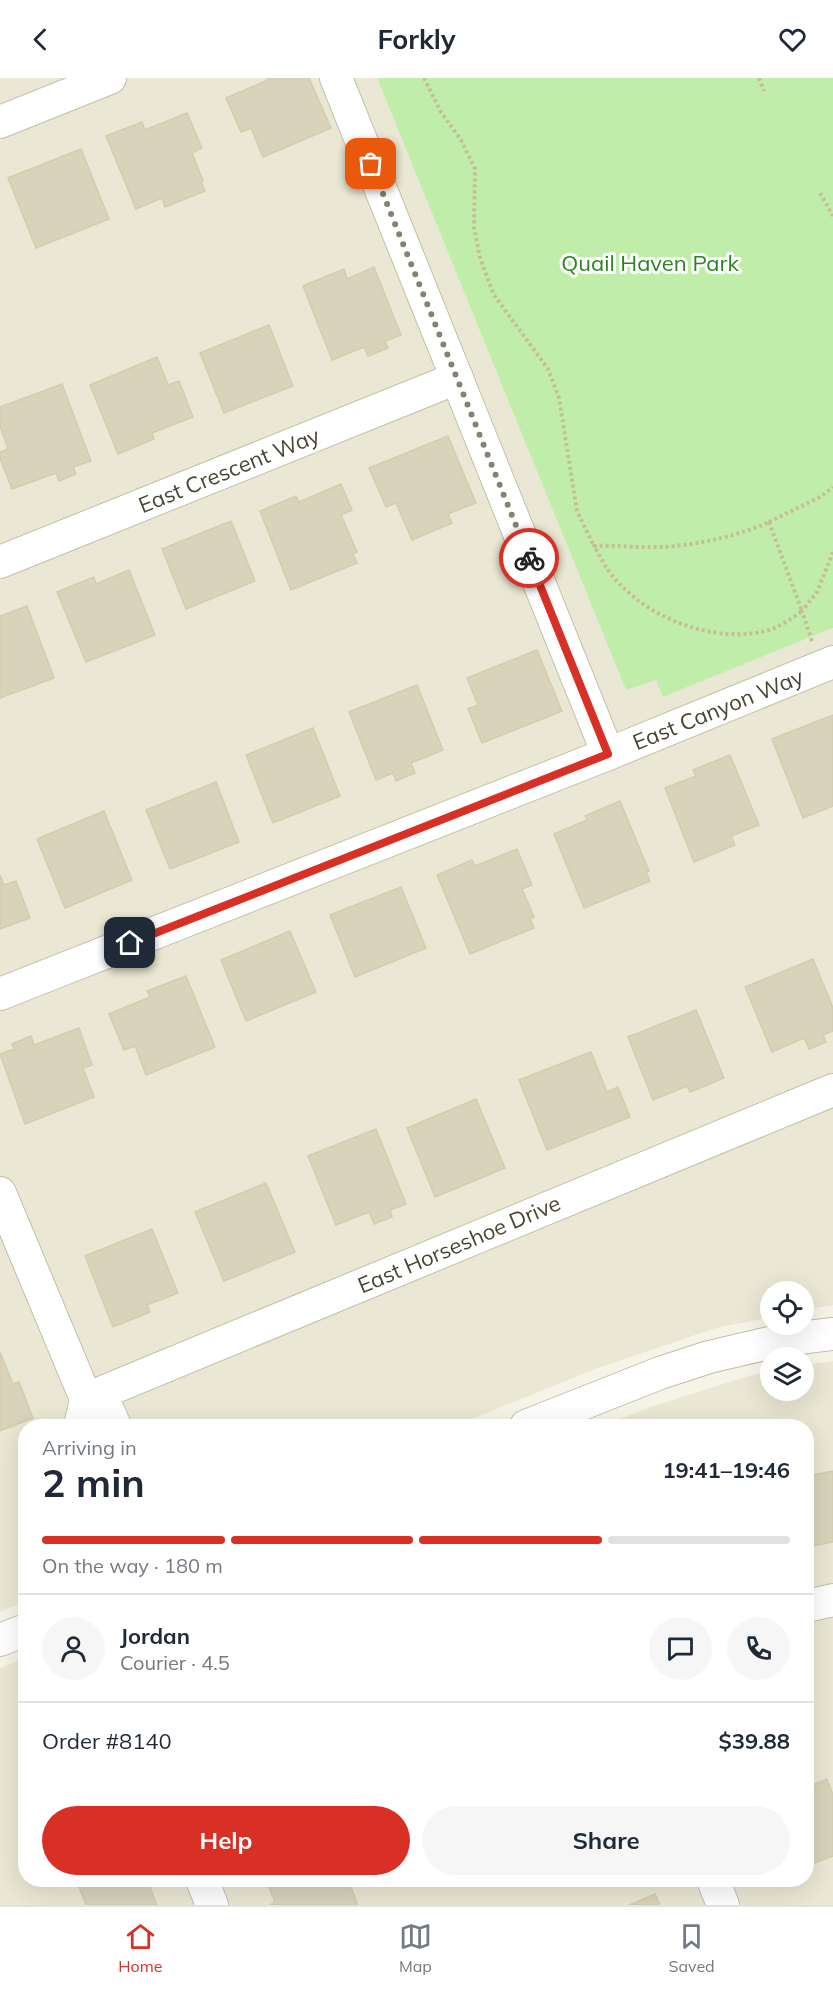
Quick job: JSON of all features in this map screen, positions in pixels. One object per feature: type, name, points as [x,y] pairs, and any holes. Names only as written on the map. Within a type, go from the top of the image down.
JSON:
[{"type":"street","points":[[0,122],[110,78]]},
{"type":"street","points":[[336,78],[608,754]]},
{"type":"street","name":"East Crescent Way","points":[[0,562],[457,378]]},
{"type":"street","name":"East Canyon Way","points":[[0,994],[827,665]]},
{"type":"street","name":"East Horseshoe Drive","points":[[84,1413],[833,1090]]},
{"type":"street","points":[[0,1193],[84,1413],[108,1410],[112,1419]]},
{"type":"street","points":[[547,1419],[660,1373],[709,1357],[782,1340],[833,1334]]},
{"type":"street","points":[[814,1604],[833,1600]]},
{"type":"street","points":[[0,1641],[18,1633]]},
{"type":"street","points":[[205,1887],[212,1905]]},
{"type":"street","points":[[716,1887],[723,1905]]},
{"type":"path","points":[[424,78],[441,112],[461,140],[475,169],[474,227],[480,258],[494,295],[548,369],[559,398],[577,511],[608,571],[633,596],[665,618],[706,631],[741,634],[766,631],[786,622],[802,611],[817,592],[833,552]]},
{"type":"path","points":[[759,78],[765,91]]},
{"type":"path","points":[[820,192],[833,216]]},
{"type":"path","points":[[594,546],[689,545],[742,534],[820,496],[833,487]]},
{"type":"path","points":[[769,522],[802,611],[827,665]]},
{"type":"shaded area","points":[[0,78],[377,78],[626,690],[656,679],[663,697],[833,628],[833,1305],[814,1308],[814,1281],[760,1281],[760,1319],[716,1328],[595,1369],[472,1419],[18,1419],[18,1604],[0,1612]]},
{"type":"shaded area","points":[[833,1361],[833,1905],[0,1905],[0,1668],[18,1661],[18,1887],[814,1887],[814,1419],[620,1419],[653,1406],[760,1373],[760,1401],[814,1401],[814,1364]]},
{"type":"green space","name":"Quail Haven Park","points":[[377,78],[833,78],[833,628],[663,697],[656,680],[626,690]]},
{"type":"building","points":[[267,78],[309,78],[331,128],[263,157],[251,128],[241,132],[226,98],[268,80]]},
{"type":"building","points":[[187,113],[202,148],[192,153],[205,191],[165,207],[162,198],[136,209],[106,136],[142,122],[145,130]]},
{"type":"building","points":[[81,149],[109,219],[36,248],[8,178]]},
{"type":"building","points":[[374,267],[401,335],[385,341],[388,348],[368,356],[364,347],[332,360],[303,286],[344,269],[347,279]]},
{"type":"building","points":[[269,325],[293,386],[224,413],[200,353]]},
{"type":"building","points":[[157,357],[168,385],[179,381],[193,417],[152,433],[154,439],[118,454],[90,385]]},
{"type":"building","points":[[62,384],[91,461],[73,467],[76,474],[59,481],[56,473],[12,489],[0,458],[0,452],[8,449],[0,426],[0,407]]},
{"type":"building","points":[[448,436],[476,503],[448,514],[452,523],[412,540],[396,503],[386,507],[369,468]]},
{"type":"building","points":[[341,484],[352,510],[341,515],[357,552],[353,554],[357,563],[291,590],[260,511],[296,496],[299,502]]},
{"type":"building","points":[[231,521],[255,581],[186,609],[162,549]]},
{"type":"building","points":[[129,570],[155,635],[86,662],[57,592],[94,577],[96,584]]},
{"type":"building","points":[[27,606],[54,678],[0,698],[0,616]]},
{"type":"building","points":[[537,650],[562,711],[482,743],[468,709],[478,705],[467,678]]},
{"type":"building","points":[[417,685],[443,750],[411,763],[415,773],[396,781],[393,773],[376,780],[349,712]]},
{"type":"building","points":[[833,715],[833,806],[803,818],[772,739]]},
{"type":"building","points":[[313,728],[340,796],[273,823],[246,755]]},
{"type":"building","points":[[730,755],[759,825],[731,836],[735,845],[694,862],[665,788],[696,776],[693,770]]},
{"type":"building","points":[[216,782],[239,842],[170,869],[146,810]]},
{"type":"building","points":[[620,801],[649,871],[646,872],[650,881],[584,908],[554,834],[587,820],[585,816]]},
{"type":"building","points":[[104,811],[132,880],[65,908],[37,839]]},
{"type":"building","points":[[517,849],[532,885],[522,889],[534,917],[530,919],[534,928],[470,954],[437,875],[472,860],[475,866]]},
{"type":"building","points":[[0,875],[4,885],[16,881],[30,918],[0,929]]},
{"type":"building","points":[[401,887],[426,948],[355,977],[330,915]]},
{"type":"building","points":[[290,931],[316,992],[246,1021],[221,960]]},
{"type":"building","points":[[813,959],[833,1008],[833,1031],[823,1035],[826,1042],[809,1049],[804,1038],[772,1052],[745,987]]},
{"type":"building","points":[[186,976],[215,1047],[146,1075],[135,1046],[124,1050],[109,1014],[150,997],[147,991]]},
{"type":"building","points":[[696,1010],[724,1078],[690,1092],[687,1086],[653,1100],[628,1037]]},
{"type":"building","points":[[79,1028],[92,1065],[83,1068],[94,1097],[25,1124],[0,1054],[14,1049],[12,1044],[31,1036],[34,1045]]},
{"type":"building","points":[[591,1052],[607,1092],[618,1087],[630,1117],[547,1150],[519,1080]]},
{"type":"building","points":[[476,1099],[505,1168],[435,1197],[407,1128]]},
{"type":"building","points":[[376,1129],[406,1204],[390,1210],[392,1217],[374,1224],[369,1212],[336,1225],[308,1156]]},
{"type":"building","points":[[266,1183],[295,1252],[224,1281],[195,1212]]},
{"type":"building","points":[[152,1229],[178,1293],[147,1305],[150,1312],[113,1327],[85,1256]]},
{"type":"building","points":[[0,1352],[13,1384],[19,1382],[33,1418],[18,1419],[18,1424],[0,1431]]},
{"type":"building","points":[[833,1471],[833,1542],[814,1546],[814,1475]]},
{"type":"building","points":[[827,1779],[833,1795],[833,1856],[814,1863],[814,1784]]},
{"type":"building","points":[[79,1887],[150,1887],[157,1905],[86,1905]]},
{"type":"building","points":[[269,1887],[351,1887],[358,1905],[270,1905],[275,1902]]},
{"type":"building","points":[[655,1894],[660,1905],[629,1905]]},
{"type":"way so far","points":[[371,164],[529,558]]},
{"type":"route","points":[[130,943],[608,754],[529,558]]}]
